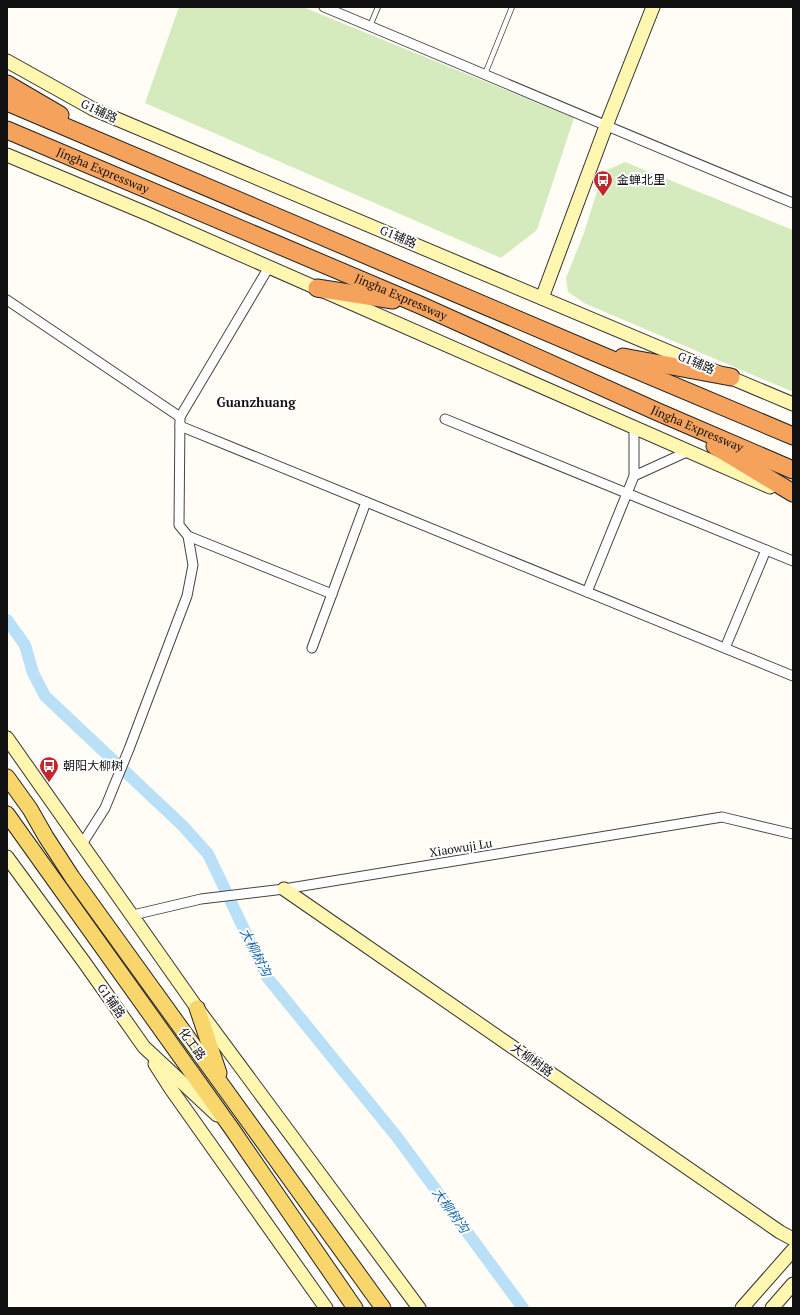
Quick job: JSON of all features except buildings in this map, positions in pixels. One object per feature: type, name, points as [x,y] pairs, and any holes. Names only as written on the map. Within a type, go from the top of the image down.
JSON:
[{"type":"highway","points":[[7,84],[122,151]]},
{"type":"highway","name":"Jingha Expressway","points":[[7,102],[793,436]]},
{"type":"highway","name":"Jingha Expressway","points":[[7,130],[420,305],[658,412],[793,470]]},
{"type":"highway","points":[[317,288],[420,305]]},
{"type":"highway","points":[[589,350],[731,377]]},
{"type":"highway","points":[[658,412],[793,493]]},
{"type":"main road","name":"化工路","points":[[7,777],[30,809],[46,837],[72,876],[382,1308]]},
{"type":"main road","name":"化工路","points":[[7,814],[232,1129],[355,1308]]},
{"type":"main road","points":[[197,1008],[224,1088]]},
{"type":"street","points":[[324,7],[793,203]]},
{"type":"street","points":[[542,298],[606,126],[653,7]]},
{"type":"street","name":"G1辅路","points":[[7,61],[93,109],[793,404]]},
{"type":"street","points":[[7,154],[148,214],[793,497]]},
{"type":"street","points":[[269,267],[180,422],[179,525],[188,536],[332,594]]},
{"type":"street","points":[[7,300],[180,422],[366,502],[793,676]]},
{"type":"street","points":[[445,419],[793,561]]},
{"type":"street","points":[[587,592],[634,476],[634,427]]},
{"type":"street","points":[[634,476],[689,451]]},
{"type":"street","points":[[312,648],[366,502]]},
{"type":"street","points":[[82,844],[105,808],[111,794],[187,596],[193,565],[188,536]]},
{"type":"street","points":[[725,648],[766,550]]},
{"type":"street","points":[[7,738],[197,1008],[419,1308]]},
{"type":"street","name":"Xiaowuji Lu","points":[[133,915],[201,899],[284,889],[722,817],[793,834]]},
{"type":"street","name":"G1辅路","points":[[7,857],[144,1047],[232,1129]]},
{"type":"street","name":"大柳树路","points":[[284,889],[780,1232],[793,1248]]},
{"type":"street","points":[[144,1047],[171,1089],[326,1308]]},
{"type":"street","points":[[742,1308],[793,1248]]},
{"type":"street","points":[[772,1308],[793,1284]]},
{"type":"lane","points":[[370,26],[378,7]]},
{"type":"lane","points":[[485,74],[512,7]]},
{"type":"green space","points":[[179,7],[303,7],[574,118],[537,230],[501,258],[145,103]]},
{"type":"green space","points":[[625,162],[793,230],[793,392],[584,303],[568,292],[566,278],[584,233],[603,172]]},
{"type":"waterway","name":"大柳树沟","points":[[7,620],[25,645],[33,673],[45,696],[183,826],[208,854],[267,977],[397,1137],[523,1308]]},
{"type":"place","name":"金蝉北里","points":[[603,197]]},
{"type":"place","name":"朝阳大柳树","points":[[49,783]]},
{"type":"district","name":"Guanzhuang","points":[[256,402]]}]
